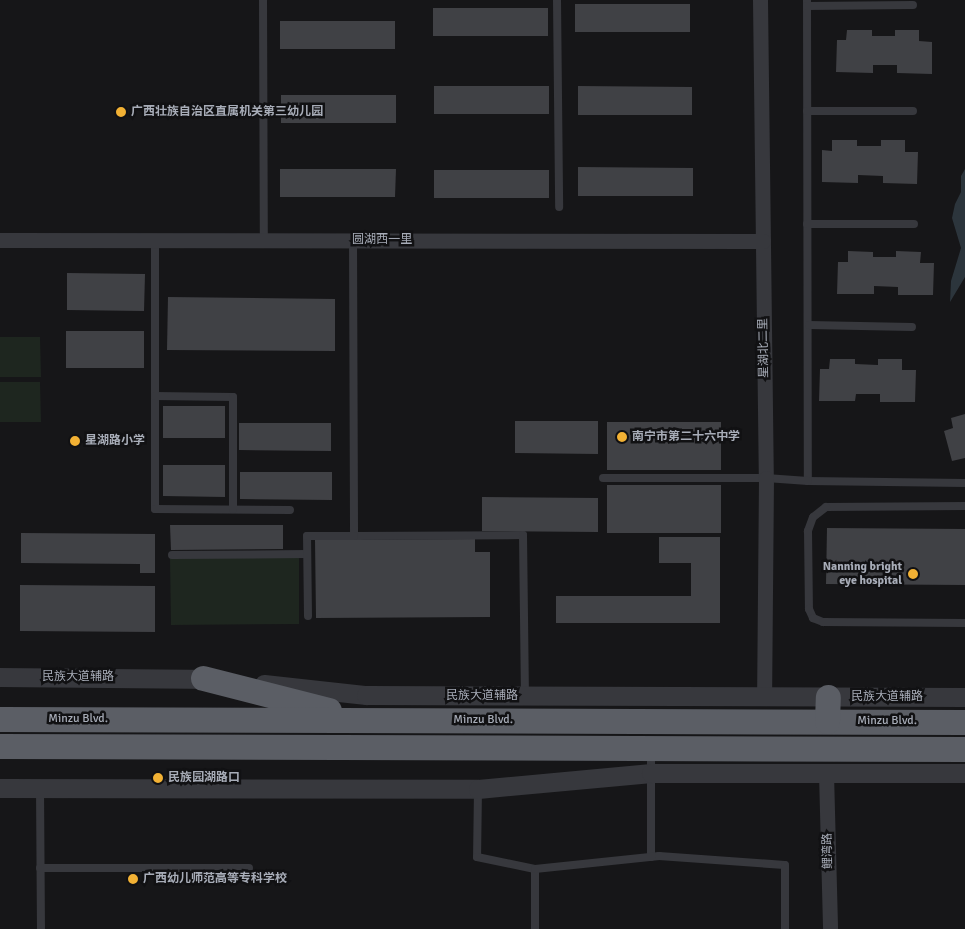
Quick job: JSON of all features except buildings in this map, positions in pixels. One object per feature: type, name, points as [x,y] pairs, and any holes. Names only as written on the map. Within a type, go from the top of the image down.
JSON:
[{"type":"highway","points":[[203,678],[365,720]]},
{"type":"highway","points":[[828,697],[828,721]]},
{"type":"highway","name":"Minzu Blvd.","points":[[0,719],[965,722]]},
{"type":"highway","points":[[0,746],[965,749]]},
{"type":"street","name":"星湖北二里","points":[[760,0],[766,478],[764,696]]},
{"type":"street","name":"圆湖西一里","points":[[0,240],[763,241]]},
{"type":"street","name":"民族大道辅路","points":[[0,677],[203,678],[366,695],[965,697]]},
{"type":"street","points":[[0,788],[478,789],[651,773],[965,773]]},
{"type":"street","name":"鲤湾路","points":[[826,773],[830,929]]},
{"type":"lane","points":[[262,0],[264,240]]},
{"type":"lane","points":[[557,0],[560,207]]},
{"type":"lane","points":[[808,481],[807,3],[913,6]]},
{"type":"lane","points":[[808,111],[913,111]]},
{"type":"lane","points":[[808,224],[914,224]]},
{"type":"lane","points":[[155,240],[155,509],[290,510]]},
{"type":"lane","points":[[353,240],[354,536]]},
{"type":"lane","points":[[809,325],[912,326]]},
{"type":"lane","points":[[155,396],[233,396],[232,510]]},
{"type":"lane","points":[[603,478],[766,478],[808,481],[965,483]]},
{"type":"lane","points":[[965,506],[826,507],[812,517],[808,531],[809,609],[813,618],[823,622],[965,623]]},
{"type":"lane","points":[[308,616],[307,536],[523,535],[524,696]]},
{"type":"lane","points":[[172,555],[307,554]]},
{"type":"lane","points":[[651,748],[651,857]]},
{"type":"lane","points":[[40,788],[41,929]]},
{"type":"lane","points":[[478,789],[477,857],[535,868],[651,857],[785,865],[785,929]]},
{"type":"lane","points":[[40,868],[249,868]]},
{"type":"lane","points":[[535,868],[535,929]]},
{"type":"shaded area","points":[[965,169],[965,277],[950,302],[951,281],[961,248],[952,218],[955,204],[961,192],[961,176]]},
{"type":"shaded area","points":[[0,337],[40,337],[41,377],[0,377]]},
{"type":"shaded area","points":[[0,382],[40,382],[41,422],[0,422]]},
{"type":"shaded area","points":[[170,558],[299,558],[299,624],[171,625]]},
{"type":"place","name":"广西壮族自治区直属机关第三幼儿园","points":[[121,112]]},
{"type":"place","name":"南宁市第二十六中学","points":[[622,437]]},
{"type":"place","name":"星湖路小学","points":[[75,441]]},
{"type":"place","name":"Nanning bright eye hospital","points":[[913,574]]},
{"type":"place","name":"民族园湖路口","points":[[158,778]]},
{"type":"place","name":"广西幼儿师范高等专科学校","points":[[133,879]]}]
